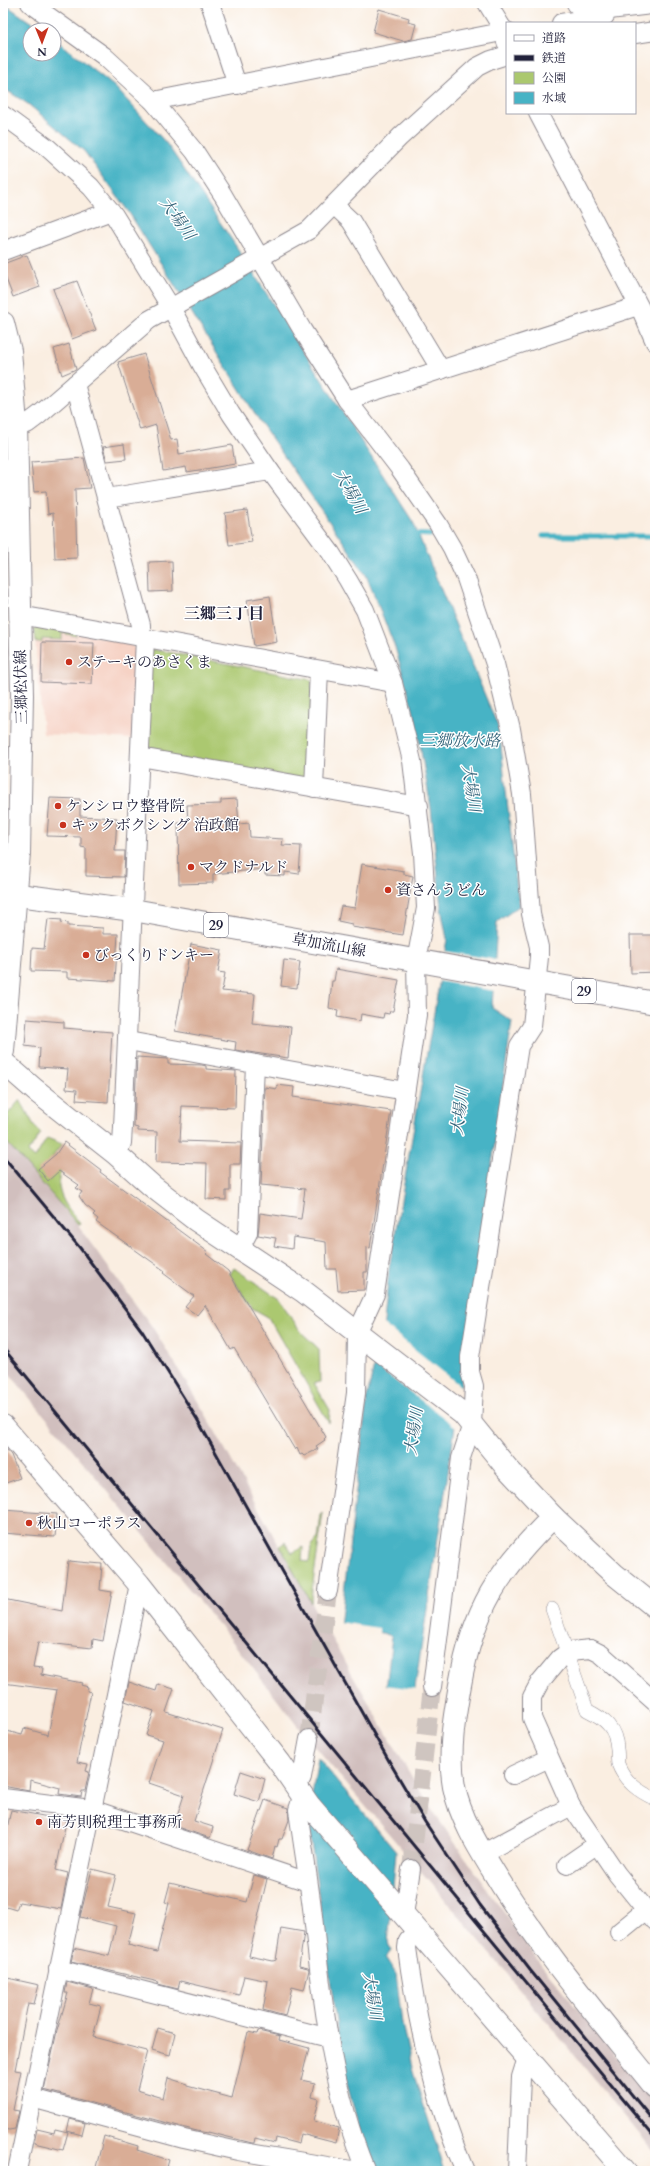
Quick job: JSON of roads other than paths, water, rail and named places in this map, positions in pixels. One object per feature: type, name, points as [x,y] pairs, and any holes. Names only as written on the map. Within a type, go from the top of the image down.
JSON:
[{"type":"street","points":[[210,3],[237,85]]},
{"type":"street","points":[[153,101],[506,35],[486,3]]},
{"type":"street","points":[[578,3],[609,8],[651,3]]},
{"type":"street","points":[[35,4],[104,56],[153,101],[195,152],[303,331],[348,400],[400,469],[438,524],[466,578],[488,640],[511,729],[522,794],[531,914],[538,947],[538,982],[532,1026],[519,1046],[470,1357],[470,1372],[474,1386],[461,1458],[432,1687]]},
{"type":"street","points":[[567,22],[605,16],[609,8]]},
{"type":"street","points":[[636,34],[655,31]]},
{"type":"street","points":[[16,424],[27,424],[149,320],[170,306],[309,230],[400,137],[477,67],[491,60],[506,55]]},
{"type":"street","points":[[539,114],[645,308],[655,342]]},
{"type":"street","points":[[3,115],[48,148],[91,187],[111,211],[170,306],[207,374],[270,471],[331,553],[365,610],[393,683],[412,761],[419,806],[426,908],[417,1015],[375,1294],[364,1337],[328,1591]]},
{"type":"street","points":[[334,205],[351,221],[441,370]]},
{"type":"street","points":[[3,251],[111,211]]},
{"type":"street","points":[[348,400],[645,308]]},
{"type":"street","name":"三郷松伏線","points":[[3,323],[10,351],[8,378],[16,424],[10,472],[20,615],[21,780],[19,852],[9,893],[3,1051]]},
{"type":"street","points":[[75,384],[107,498],[141,625],[143,638],[140,757],[128,1041],[122,1143],[115,1153]]},
{"type":"street","points":[[107,498],[270,471]]},
{"type":"street","points":[[20,615],[393,683]]},
{"type":"street","points":[[314,788],[319,670]]},
{"type":"street","points":[[140,757],[419,806]]},
{"type":"street","name":"草加流山線","points":[[9,893],[133,910],[655,1004]]},
{"type":"street","points":[[128,1041],[406,1091]]},
{"type":"street","points":[[3,1062],[35,1090],[115,1153],[152,1186],[196,1220],[240,1248],[302,1291],[364,1337],[467,1419],[507,1468],[553,1517],[614,1574],[655,1607]]},
{"type":"street","points":[[240,1248],[248,1233],[255,1064]]},
{"type":"street","points":[[3,1426],[138,1584],[280,1763],[303,1797],[625,2171]]},
{"type":"street","points":[[553,1517],[528,1542],[496,1581],[478,1616],[462,1675],[450,1743],[451,1768],[455,1789],[462,1810],[482,1854],[538,1940],[655,2087]]},
{"type":"street","points":[[17,2171],[138,1584]]},
{"type":"street","points":[[552,1609],[587,1710],[602,1717],[610,1726],[616,1738],[618,1763],[627,1780],[633,1787],[655,1799]]},
{"type":"street","points":[[619,1932],[650,1915],[596,1845],[571,1806],[532,1718],[532,1698],[540,1682],[566,1653],[570,1651],[591,1649],[601,1654],[655,1702]]},
{"type":"street","points":[[32,2098],[184,2139],[238,2151],[351,2170],[365,2169],[336,2076],[321,1989],[298,1810],[303,1797],[302,1777],[309,1738]]},
{"type":"street","points":[[513,1775],[549,1758]]},
{"type":"street","points":[[3,1798],[91,1809],[308,1882]]},
{"type":"street","points":[[482,1854],[571,1806]]},
{"type":"street","points":[[567,1865],[596,1845]]},
{"type":"street","points":[[411,1869],[405,1916],[408,1940],[407,1948],[414,1999],[425,2053],[444,2118],[465,2171]]},
{"type":"street","points":[[58,1969],[330,2038]]},
{"type":"street","points":[[517,2171],[521,2077],[527,2058]]},
{"type":"water","points":[[3,3],[30,22],[22,22],[22,62],[62,62],[62,44],[115,87],[167,144],[236,246],[413,522],[499,729],[519,906],[497,922],[492,1008],[512,1021],[453,1440],[414,1694],[386,1690],[392,1636],[382,1633],[340,1627],[367,1397],[384,1322],[389,1269],[447,939],[441,908],[431,808],[415,717],[395,647],[366,575],[259,420],[128,211],[84,151],[28,104],[3,88]]},
{"type":"water","name":"大場川","points":[[318,1758],[396,1852],[388,1943],[391,1950],[385,1957],[396,1974],[402,2024],[413,2072],[445,2171],[374,2171],[363,2142],[347,2084],[339,2043],[308,1821]]},
{"type":"waterway","points":[[411,534],[430,535]]},
{"type":"waterway","points":[[543,536],[655,536]]},
{"type":"tunnel","points":[[309,1739],[328,1591]]},
{"type":"tunnel","points":[[411,1869],[432,1687]]},
{"type":"railway","points":[[3,1156],[80,1248],[142,1331],[197,1419],[389,1761],[425,1822],[480,1905],[530,1970],[655,2123]]},
{"type":"railway","points":[[3,1348],[655,2138]]},
{"type":"place","name":"ステーキのあさくま","points":[[69,662]]},
{"type":"place","name":"ケンシロウ整骨院","points":[[58,806]]},
{"type":"place","name":"キックボクシング 治政館","points":[[63,825]]},
{"type":"place","name":"マクドナルド","points":[[191,867]]},
{"type":"place","name":"資さんうどん","points":[[388,890]]},
{"type":"place","name":"びっくりドンキー","points":[[86,955]]},
{"type":"place","name":"秋山コーポラス","points":[[29,1523]]},
{"type":"place","name":"南芳則税理士事務所","points":[[39,1822]]},
{"type":"district","name":"三郷三丁目","points":[[224,613]]},
{"type":"water label","name":"三郷放水路","points":[[460,740]]}]
